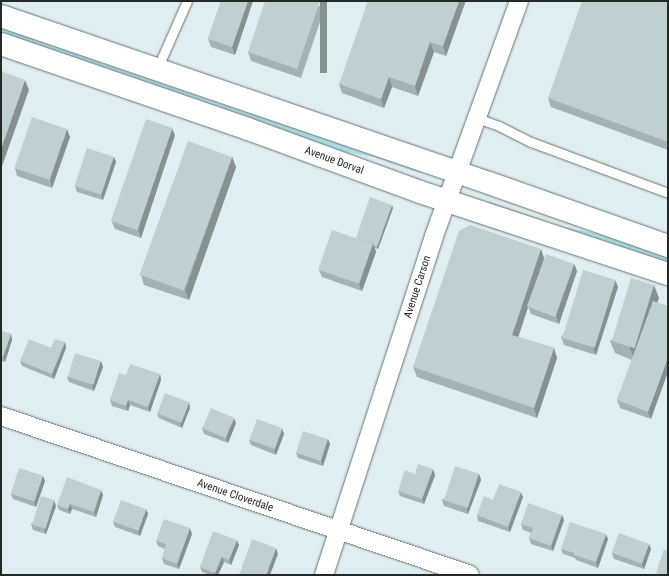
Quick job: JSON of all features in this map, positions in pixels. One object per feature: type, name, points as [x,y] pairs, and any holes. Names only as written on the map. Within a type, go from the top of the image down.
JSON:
[{"type":"street","name":"Avenue Carson","points":[[324,575],[434,236],[448,201],[519,1]]},
{"type":"street","points":[[1,16],[668,246]]},
{"type":"street","name":"Avenue Dorval","points":[[1,44],[241,126],[448,201],[668,274]]},
{"type":"street","name":"Avenue Cloverdale","points":[[1,416],[339,532],[470,575]]},
{"type":"lane","points":[[157,70],[187,1]]},
{"type":"lane","points":[[477,118],[499,126],[531,142],[668,193]]},
{"type":"shaded area","points":[[1,28],[233,108],[422,170],[421,173],[375,157],[342,152],[232,111],[1,32]]},
{"type":"shaded area","points":[[490,202],[558,226],[600,234],[668,256],[668,264],[489,205]]},
{"type":"building","points":[[221,1],[248,1],[232,47],[208,39]]},
{"type":"building","points":[[265,1],[320,1],[297,69],[248,52]]},
{"type":"building","points":[[368,1],[459,1],[443,46],[430,42],[415,86],[389,77],[381,99],[339,84]]},
{"type":"building","points":[[582,1],[668,1],[668,142],[548,98]]},
{"type":"building","points":[[1,71],[25,80],[1,149]]},
{"type":"building","points":[[32,117],[67,129],[49,180],[14,168]]},
{"type":"building","points":[[146,119],[172,128],[137,230],[111,221]]},
{"type":"building","points":[[188,141],[232,157],[184,291],[139,274]]},
{"type":"building","points":[[87,148],[114,157],[101,195],[75,186]]},
{"type":"building","points":[[370,197],[392,205],[377,247],[356,238]]},
{"type":"building","points":[[470,225],[541,249],[512,335],[554,348],[534,408],[413,367],[459,231]]},
{"type":"building","points":[[332,230],[373,244],[359,284],[318,270]]},
{"type":"building","points":[[546,254],[574,264],[555,317],[527,307]]},
{"type":"building","points":[[583,270],[616,280],[595,348],[562,338]]},
{"type":"building","points":[[631,278],[654,285],[635,348],[612,341]]},
{"type":"building","points":[[653,301],[668,306],[668,357],[648,412],[617,400]]},
{"type":"building","points":[[1,331],[11,334],[3,357],[1,356]]},
{"type":"building","points":[[29,339],[51,348],[55,339],[65,342],[52,374],[20,361]]},
{"type":"building","points":[[75,353],[101,361],[94,385],[68,377]]},
{"type":"building","points":[[130,364],[160,374],[148,407],[128,400],[126,406],[110,400],[119,373],[126,375]]},
{"type":"building","points":[[165,393],[189,402],[181,423],[157,414]]},
{"type":"building","points":[[211,408],[234,418],[225,438],[202,428]]},
{"type":"building","points":[[257,419],[282,428],[275,449],[249,440]]},
{"type":"building","points":[[303,431],[328,439],[321,461],[296,453]]},
{"type":"building","points":[[418,464],[433,469],[422,499],[398,491],[405,470],[415,474]]},
{"type":"building","points":[[455,466],[479,474],[468,508],[444,500]]},
{"type":"building","points":[[19,468],[43,476],[34,501],[11,494]]},
{"type":"building","points":[[67,477],[101,490],[94,512],[70,504],[68,509],[57,505]]},
{"type":"building","points":[[499,484],[521,492],[508,527],[477,515],[484,496],[493,500]]},
{"type":"building","points":[[41,496],[54,500],[46,529],[32,525]]},
{"type":"building","points":[[121,500],[146,509],[139,531],[113,522]]},
{"type":"building","points":[[528,503],[562,515],[551,546],[529,538],[533,528],[521,524]]},
{"type":"building","points":[[164,519],[190,528],[177,564],[162,558],[166,544],[156,541]]},
{"type":"building","points":[[570,522],[606,534],[596,562],[561,549]]},
{"type":"building","points":[[213,531],[237,540],[229,560],[222,557],[215,573],[200,567]]},
{"type":"building","points":[[619,533],[649,544],[642,564],[612,553]]},
{"type":"building","points":[[252,539],[276,548],[266,575],[239,575]]},
{"type":"building","points":[[664,549],[668,551],[668,575],[656,573]]}]
